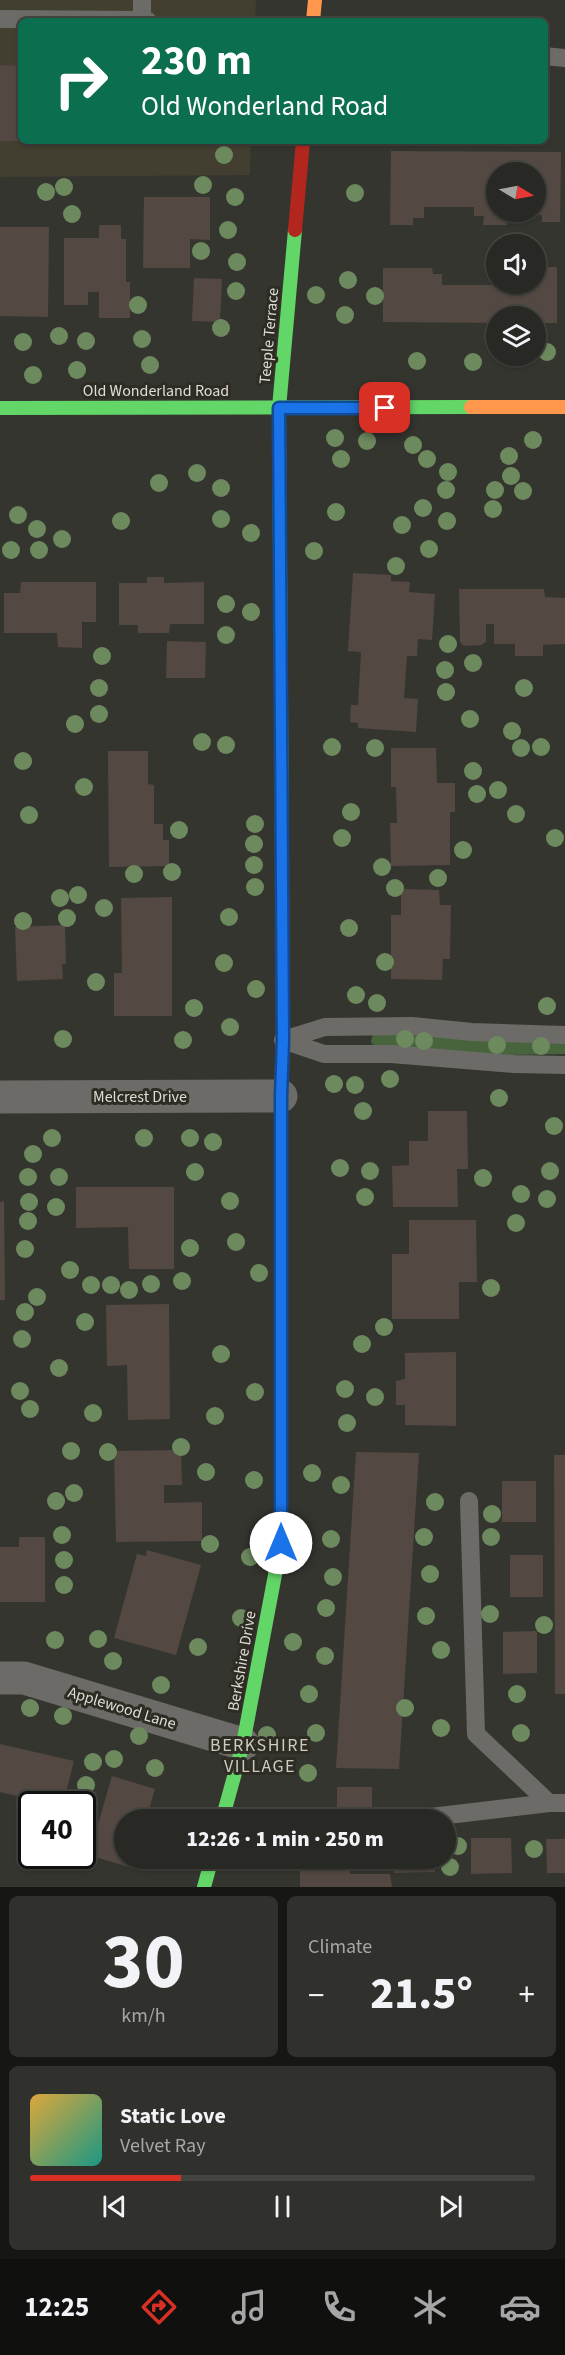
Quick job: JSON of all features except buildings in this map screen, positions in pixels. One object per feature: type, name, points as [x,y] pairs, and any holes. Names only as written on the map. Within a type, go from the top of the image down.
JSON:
[{"type":"street","points":[[313,18],[315,0]]},
{"type":"street","name":"Teeple Terrace","points":[[281,1543],[283,1040],[279,408],[303,144]]},
{"type":"street","name":"Old Wonderland Road","points":[[0,408],[565,407]]},
{"type":"street","name":"Melcrest Drive","points":[[0,1097],[281,1096]]},
{"type":"street","name":"Berkshire Drive","points":[[225,1809],[243,1744],[281,1543]]},
{"type":"street","name":"Applewood Lane","points":[[0,1678],[24,1678],[243,1744]]},
{"type":"street","points":[[204,1887],[209,1869]]},
{"type":"lane","points":[[142,0],[145,18]]},
{"type":"lane","points":[[0,19],[18,19]]},
{"type":"lane","points":[[548,56],[565,58]]},
{"type":"lane","points":[[283,1040],[325,1027],[412,1026],[472,1032],[565,1035]]},
{"type":"lane","points":[[283,1040],[324,1054],[391,1054],[514,1064],[565,1065]]},
{"type":"lane","points":[[469,1501],[476,1734],[557,1803]]},
{"type":"lane","points":[[456,1814],[557,1803]]},
{"type":"shaded area","points":[[0,0],[256,0],[255,18],[18,18],[18,144],[251,144],[250,175],[0,177]]},
{"type":"green space","points":[[374,1033],[565,1043],[565,1054],[509,1055],[378,1046],[372,1044]]},
{"type":"traffic: fast","points":[[282,845],[279,408],[295,230]]},
{"type":"traffic: fast","points":[[0,408],[471,407]]},
{"type":"traffic: fast","points":[[225,1809],[243,1744],[281,1543],[281,1353]]},
{"type":"traffic: fast","points":[[204,1887],[209,1869]]},
{"type":"traffic: slow","points":[[313,18],[315,0]]},
{"type":"traffic: slow","points":[[471,407],[565,407]]},
{"type":"traffic: slow","points":[[281,1093],[281,1353]]},
{"type":"traffic: jam","points":[[295,230],[303,144]]},
{"type":"traffic: jam","points":[[281,1093],[282,845]]},
{"type":"district","name":"BERKSHIRE VILLAGE","points":[[260,1755]]},
{"type":"route","points":[[281,1543],[283,1040],[279,408],[385,408]]}]
